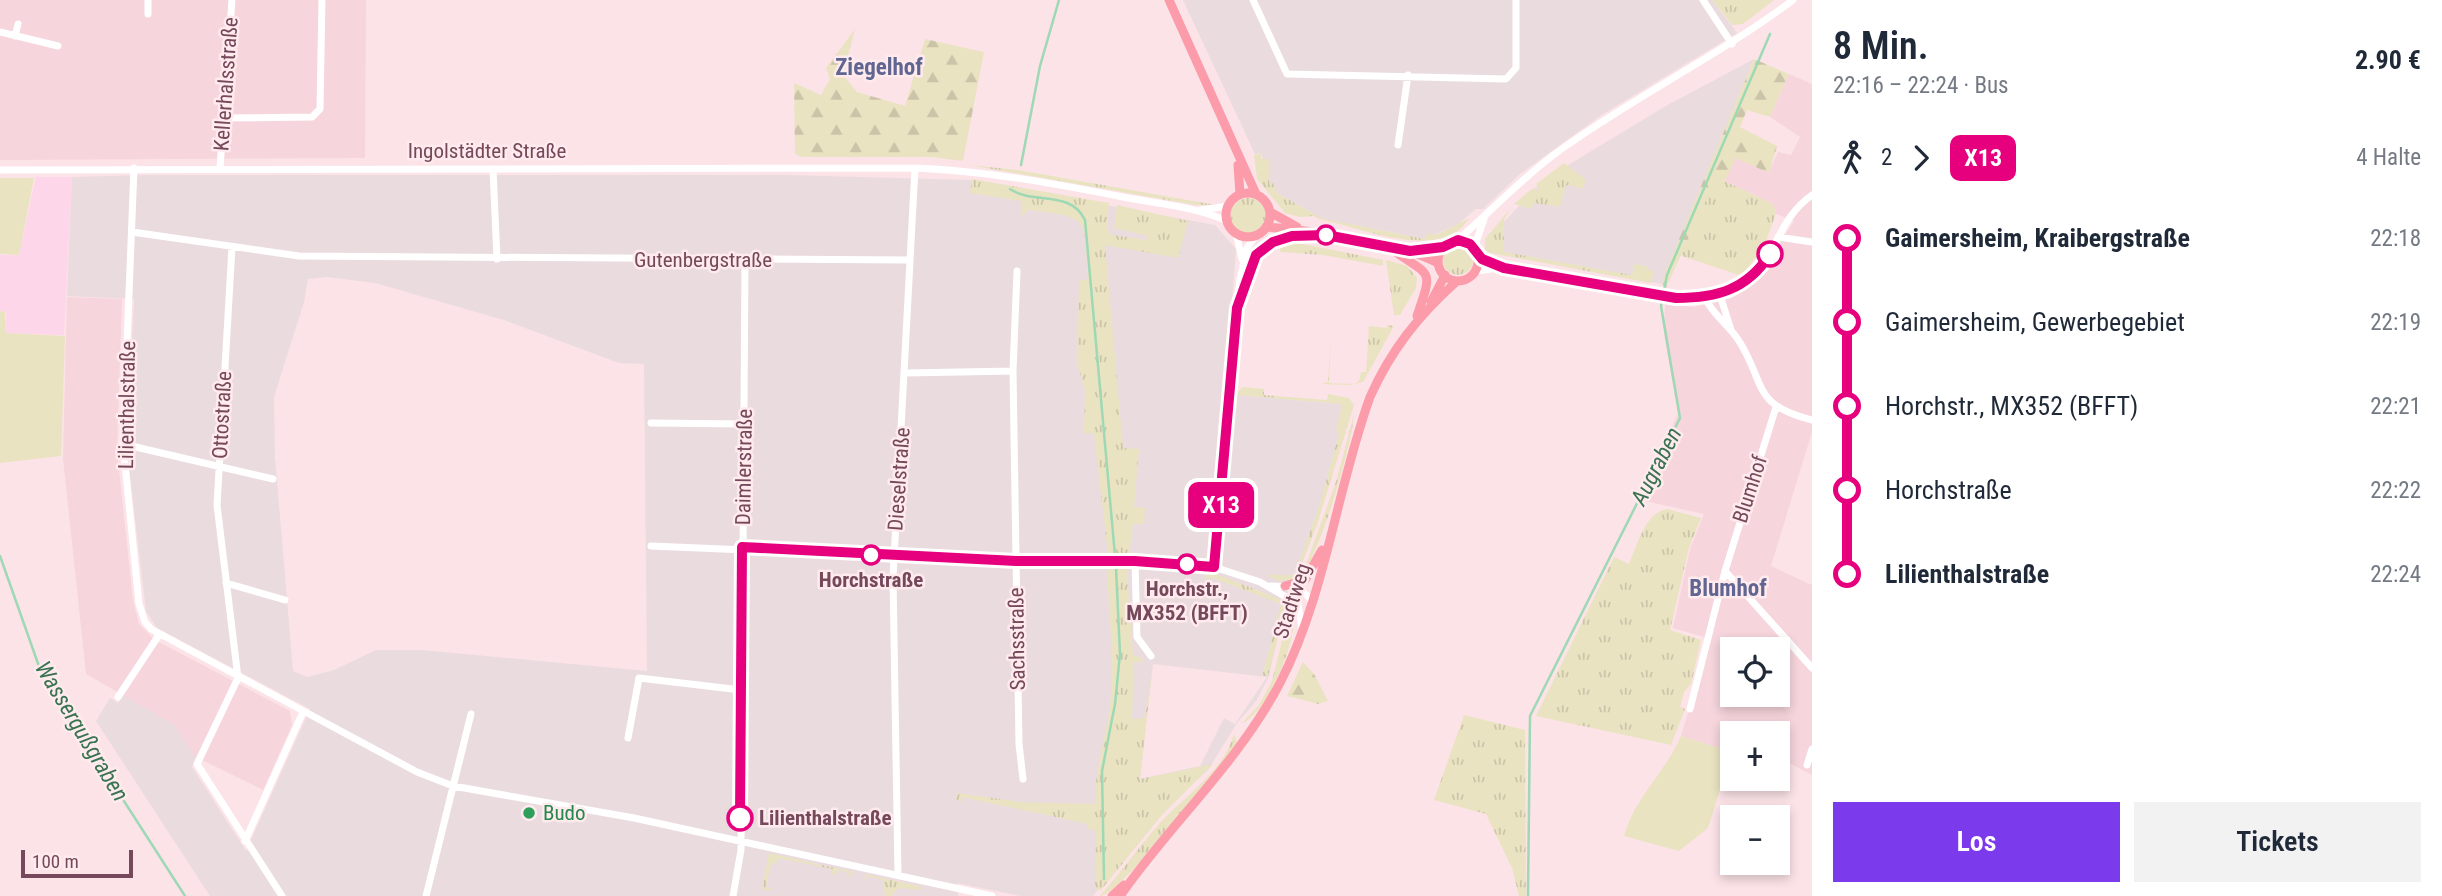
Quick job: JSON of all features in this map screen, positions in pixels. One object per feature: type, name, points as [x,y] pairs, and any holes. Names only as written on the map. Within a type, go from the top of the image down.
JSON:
[{"type":"main road","points":[[1169,0],[1236,153],[1256,194],[1266,201],[1270,212],[1266,227],[1256,235],[1236,233],[1227,221],[1228,206],[1240,194],[1256,194]]},
{"type":"main road","points":[[1236,153],[1240,194]]},
{"type":"main road","points":[[1270,212],[1302,229]]},
{"type":"main road","points":[[1266,227],[1302,229],[1410,251],[1438,263],[1445,275],[1457,281],[1465,280],[1476,271],[1476,252],[1458,240],[1443,247],[1410,251]]},
{"type":"main road","points":[[1390,247],[1418,264],[1425,274],[1426,290],[1415,320]]},
{"type":"main road","points":[[1438,263],[1443,247]]},
{"type":"main road","name":"Stadtweg","points":[[1428,307],[1445,275]]},
{"type":"main road","name":"Stadtweg","points":[[1120,896],[1240,748],[1281,681],[1312,603],[1370,397],[1384,365],[1415,320],[1457,281]]},
{"type":"main road","points":[[1285,586],[1296,584],[1309,575],[1330,536]]},
{"type":"main road","name":"Stadtweg","points":[[1112,896],[1133,877]]},
{"type":"street","points":[[148,0],[148,14]]},
{"type":"street","name":"Kellerhalsstraße","points":[[220,168],[232,0]]},
{"type":"street","points":[[223,118],[312,117],[320,109],[322,0]]},
{"type":"street","points":[[1253,0],[1287,74],[1506,79],[1516,68],[1516,0]]},
{"type":"street","points":[[1703,0],[1732,44]]},
{"type":"street","points":[[1458,240],[1484,219],[1523,179],[1564,147],[1732,44],[1793,0]]},
{"type":"street","points":[[15,36],[18,24]]},
{"type":"street","points":[[0,32],[58,46]]},
{"type":"street","points":[[1398,145],[1408,75]]},
{"type":"street","name":"Lilienthalstraße","points":[[134,168],[122,444],[139,604],[145,622],[159,635],[416,772],[453,786],[634,818],[992,896]]},
{"type":"street","name":"Ingolstädter Straße","points":[[0,170],[915,168],[974,171],[1196,210]]},
{"type":"street","name":"Dieselstraße","points":[[898,875],[894,555],[906,373],[915,168]]},
{"type":"street","points":[[493,169],[497,259]]},
{"type":"street","points":[[1476,271],[1504,268],[1668,297],[1705,298],[1720,295],[1757,272],[1787,218],[1812,195]]},
{"type":"street","points":[[1196,210],[1228,206]]},
{"type":"street","points":[[1196,210],[1227,221]]},
{"type":"street","points":[[1484,219],[1476,252],[1504,268]]},
{"type":"street","name":"Gutenbergstraße","points":[[132,232],[299,256],[910,260]]},
{"type":"street","points":[[1236,233],[1243,262]]},
{"type":"street","points":[[1214,567],[1237,308],[1243,262],[1247,248],[1256,235]]},
{"type":"street","points":[[1237,308],[1249,270],[1262,250],[1286,237],[1326,235]]},
{"type":"street","points":[[1778,237],[1812,242]]},
{"type":"street","name":"Ottostraße","points":[[232,247],[218,505],[238,678]]},
{"type":"street","name":"Daimlerstraße","points":[[733,896],[741,841],[746,261]]},
{"type":"street","name":"Sachsstraße","points":[[1017,271],[1013,372],[1019,734],[1023,779]]},
{"type":"street","points":[[1720,295],[1731,331]]},
{"type":"street","points":[[1705,298],[1714,314],[1742,347],[1756,381],[1776,407],[1812,420]]},
{"type":"street","points":[[906,373],[1013,372]]},
{"type":"street","name":"Blumhof","points":[[1690,709],[1725,571],[1776,407]]},
{"type":"street","points":[[651,424],[744,425]]},
{"type":"street","points":[[122,444],[273,480]]},
{"type":"street","points":[[651,546],[742,547],[1016,561],[1135,561],[1214,567],[1269,586],[1298,604],[1302,631]]},
{"type":"street","points":[[1135,561],[1137,637],[1151,656]]},
{"type":"street","points":[[1725,571],[1812,668]]},
{"type":"street","points":[[226,583],[285,600]]},
{"type":"street","points":[[1269,586],[1285,586],[1307,595],[1312,603]]},
{"type":"street","points":[[118,697],[159,635]]},
{"type":"street","points":[[238,678],[197,764],[282,896]]},
{"type":"street","points":[[628,738],[639,678],[741,690]]},
{"type":"street","points":[[245,841],[303,712]]},
{"type":"street","points":[[426,896],[471,714]]},
{"type":"street","points":[[1807,765],[1812,749]]},
{"type":"shaded area","points":[[0,0],[366,0],[365,158],[0,160]]},
{"type":"shaded area","points":[[1183,0],[1712,0],[1737,33],[1603,114],[1520,174],[1483,209],[1476,209],[1458,224],[1425,239],[1320,218],[1277,193],[1269,183],[1261,153],[1255,154]]},
{"type":"shaded area","points":[[1754,59],[1662,284],[1493,252],[1487,240],[1542,181],[1664,107]]},
{"type":"shaded area","points":[[1789,74],[1812,84],[1812,432],[1771,566],[1812,585],[1812,775],[1790,763],[1790,721],[1720,721],[1720,748],[1681,736],[1711,639],[1673,628],[1690,549],[1704,514],[1636,499],[1678,414],[1664,334],[1665,303],[1694,307],[1732,298],[1757,279],[1794,221],[1776,214],[1773,204],[1725,181],[1736,157],[1769,172],[1778,152],[1791,155],[1800,137],[1770,117]]},
{"type":"shaded area","points":[[786,175],[970,180],[1215,225],[1236,249],[1225,394],[1342,404],[1347,414],[1318,521],[1300,569],[1290,582],[1269,676],[1257,700],[1237,723],[1208,770],[1159,813],[1093,896],[1020,896],[957,883],[958,896],[210,896],[96,721],[110,698],[118,703],[123,695],[174,725],[196,757],[192,767],[246,851],[310,709],[157,628],[146,611],[127,451],[134,299],[67,296],[72,177]],"holes":[[[327,277],[375,283],[504,320],[619,363],[644,364],[647,671],[421,650],[376,650],[334,670],[307,677],[293,671],[275,457],[274,397],[304,302],[308,279]],[[1153,664],[1267,677],[1235,724],[1224,718],[1200,766],[1140,779]]]},
{"type":"shaded area","points":[[36,177],[72,177],[64,335],[5,333],[6,312],[0,311],[0,255],[19,255]]},
{"type":"shaded area","points":[[67,297],[122,299],[117,450],[133,601],[139,624],[155,640],[290,711],[292,725],[263,790],[194,756],[174,725],[86,674],[63,459]]},
{"type":"green space","points":[[1712,0],[1774,0],[1743,24],[1732,25]]},
{"type":"green space","points":[[855,29],[843,75],[857,92],[905,106],[925,39],[984,52],[963,161],[931,157],[802,157],[795,154],[794,83],[821,95],[830,79],[826,68]]},
{"type":"green space","points":[[1754,59],[1789,74],[1770,117],[1747,110],[1740,127],[1777,146],[1769,173],[1736,158],[1725,181],[1716,178],[1666,288],[1662,284],[1665,273]]},
{"type":"green space","points":[[1261,153],[1261,159],[1269,159],[1269,183],[1273,183],[1277,193],[1321,218],[1424,239],[1427,234],[1438,234],[1469,218],[1457,232],[1440,239],[1421,241],[1377,234],[1319,219],[1314,216],[1300,217],[1285,213],[1257,179],[1254,155]]},
{"type":"green space","points":[[1564,163],[1585,179],[1584,189],[1566,185],[1560,207],[1534,203],[1531,209],[1514,204],[1533,188],[1536,191],[1539,188],[1536,184]]},
{"type":"green space","points":[[969,165],[1018,170],[1216,205],[1195,205]]},
{"type":"green space","points":[[1716,177],[1773,204],[1776,214],[1760,257],[1755,258],[1742,276],[1679,255]]},
{"type":"green space","points":[[0,178],[34,178],[19,255],[0,254]]},
{"type":"green space","points":[[972,179],[1109,203],[1107,229],[1111,235],[1148,240],[1148,236],[1114,228],[1117,205],[1188,221],[1178,258],[1105,245],[1123,448],[1139,449],[1134,507],[1145,508],[1144,524],[1133,524],[1129,554],[1108,554],[1094,434],[1084,433],[1085,391],[1077,363],[1079,280],[1087,280],[1084,232],[1074,219],[1063,215],[1028,210],[1022,217],[1022,201],[970,193]]},
{"type":"green space","points":[[1248,198],[1261,203],[1266,216],[1261,229],[1248,234],[1235,229],[1230,216],[1235,203]]},
{"type":"green space","points":[[1510,209],[1504,220],[1504,252],[1632,275],[1634,264],[1646,266],[1654,273],[1651,283],[1490,253],[1485,250],[1485,239]]},
{"type":"green space","points":[[1293,242],[1383,260],[1383,266],[1323,255],[1280,252],[1281,244]]},
{"type":"green space","points":[[1458,245],[1469,249],[1473,260],[1469,271],[1458,275],[1447,271],[1443,260],[1447,249]]},
{"type":"green space","points":[[1494,258],[1646,286],[1633,287],[1493,261]]},
{"type":"green space","points":[[1386,260],[1407,266],[1417,278],[1416,288],[1400,315],[1394,315]]},
{"type":"green space","points":[[0,311],[5,312],[5,333],[65,336],[61,456],[0,463]]},
{"type":"green space","points":[[1387,325],[1394,326],[1363,382],[1350,385],[1322,384],[1328,382],[1331,336],[1329,383],[1354,384],[1359,381],[1361,372],[1366,372],[1369,326],[1387,328]]},
{"type":"green space","points":[[1243,387],[1264,389],[1264,395],[1327,400],[1328,394],[1349,398],[1354,405],[1317,525],[1295,580],[1279,581],[1266,575],[1294,575],[1318,510],[1339,434],[1336,430],[1342,404],[1235,395]]},
{"type":"green space","points":[[1354,414],[1348,448],[1334,497],[1318,545],[1302,575],[1336,482]]},
{"type":"green space","points":[[1667,509],[1701,518],[1689,548],[1670,630],[1701,640],[1691,684],[1684,692],[1680,707],[1685,709],[1671,745],[1536,716],[1614,557],[1629,564],[1647,523],[1659,511]]},
{"type":"green space","points":[[1115,566],[1130,566],[1133,569],[1127,570],[1133,655],[1142,658],[1143,662],[1134,662],[1132,719],[1145,718],[1153,664],[1140,779],[1213,764],[1162,815],[1101,890],[1095,889],[1096,831],[1088,829],[1088,824],[962,797],[962,802],[956,800],[957,793],[1021,802],[1095,804],[1111,696],[1107,571]]},
{"type":"green space","points":[[1206,570],[1287,602],[1268,676],[1262,676],[1281,604],[1210,577],[1207,601]]},
{"type":"green space","points":[[1291,604],[1294,615],[1293,631],[1281,669],[1262,704],[1252,717],[1242,723],[1259,705],[1272,681]]},
{"type":"green space","points":[[1303,662],[1314,674],[1328,701],[1318,704],[1287,696]]},
{"type":"green space","points":[[1464,715],[1525,730],[1526,896],[1519,896],[1512,868],[1486,814],[1434,800]]},
{"type":"green space","points":[[1234,734],[1237,743],[1170,828],[1128,875],[1100,896],[1159,824],[1212,772],[1221,761]]},
{"type":"green space","points":[[1681,736],[1720,748],[1720,790],[1708,828],[1679,851],[1624,836],[1636,808]]},
{"type":"green space","points":[[769,853],[853,872],[851,879],[849,873],[836,870],[835,875],[832,875],[832,869],[778,858],[777,863],[771,863],[766,887],[771,888],[769,896],[769,890],[762,889]]},
{"type":"green space","points":[[865,874],[919,886],[921,890],[898,888],[891,896],[885,896],[883,880],[867,876],[864,881]]},
{"type":"waterway","points":[[1021,165],[1040,66],[1059,0]]},
{"type":"waterway","name":"Augraben","points":[[1528,896],[1530,716],[1680,418],[1661,306],[1667,275],[1770,34]]},
{"type":"waterway","points":[[1010,189],[1019,194],[1070,204],[1085,220],[1115,556]]},
{"type":"waterway","name":"Wassergußgraben","points":[[0,556],[41,672],[185,896]]},
{"type":"waterway","points":[[1104,879],[1102,771],[1115,704],[1120,654],[1116,568]]},
{"type":"bus line","name":"X13","points":[[740,818],[742,547],[1016,561],[1135,561],[1214,567],[1237,308],[1256,255],[1278,239],[1326,235],[1410,251],[1443,247],[1458,240],[1470,244],[1482,259],[1504,268],[1676,298],[1705,298],[1731,290],[1757,272],[1770,254]]},
{"type":"place","name":"Horchstraße","points":[[871,555]]},
{"type":"place","name":"Horchstr., MX352 (BFFT)","points":[[1187,564]]},
{"type":"place","name":"Budo","points":[[529,813]]},
{"type":"place","name":"Lilienthalstraße","points":[[740,818]]},
{"type":"district","name":"Ziegelhof","points":[[879,67]]},
{"type":"district","name":"Blumhof","points":[[1728,588]]}]
